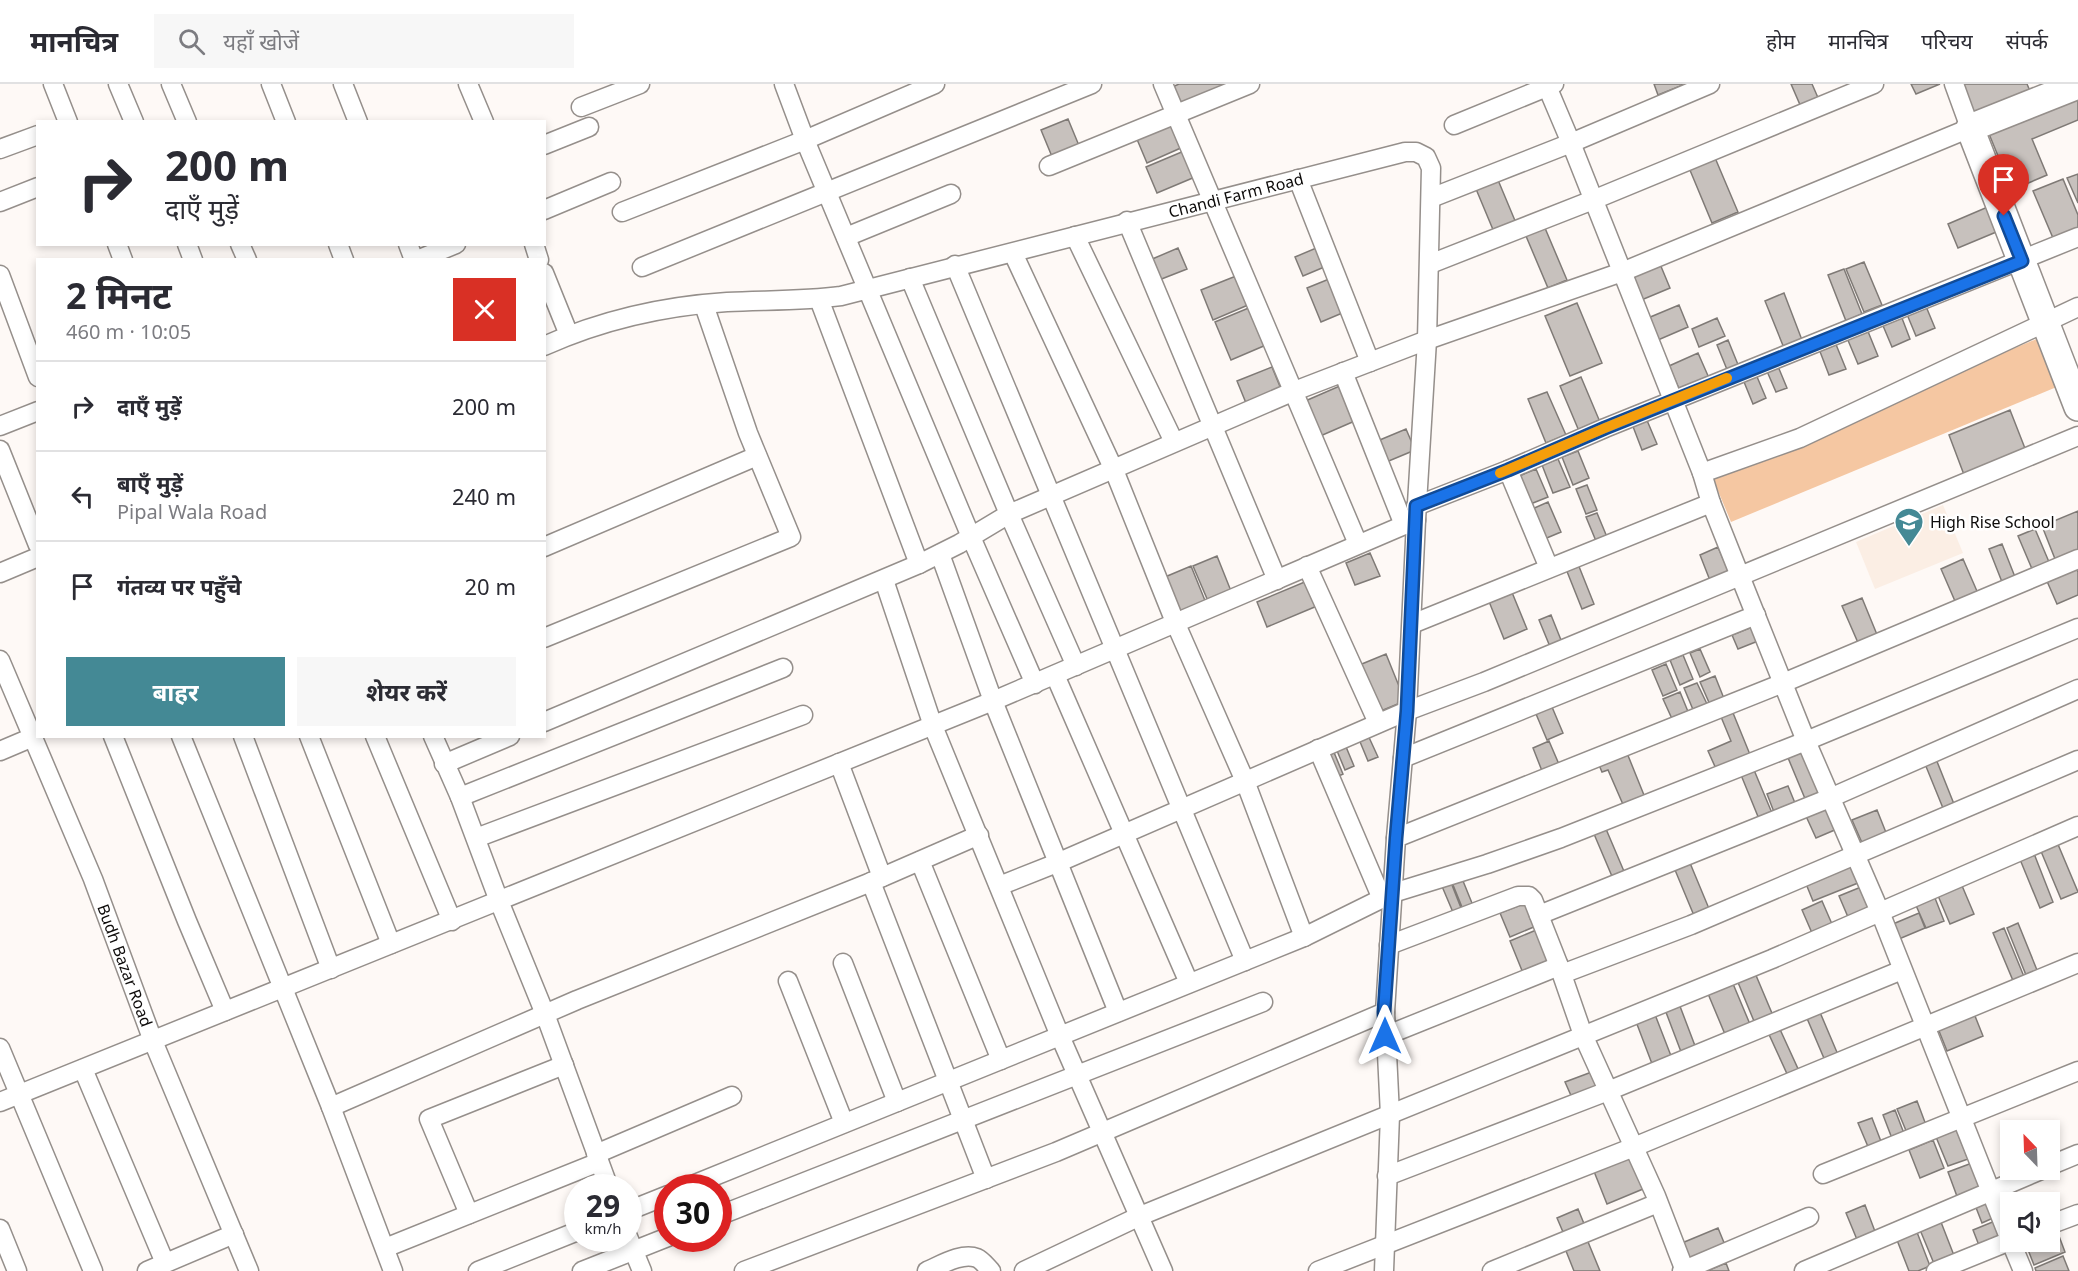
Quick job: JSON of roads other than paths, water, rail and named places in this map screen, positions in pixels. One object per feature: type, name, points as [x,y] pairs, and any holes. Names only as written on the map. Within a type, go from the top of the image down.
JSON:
[{"type":"street","points":[[53,84],[67,120]]},
{"type":"street","points":[[118,84],[133,120]]},
{"type":"street","points":[[171,84],[186,120]]},
{"type":"street","points":[[271,84],[285,120]]},
{"type":"street","points":[[343,84],[357,120]]},
{"type":"street","points":[[581,107],[640,84]]},
{"type":"street","points":[[784,84],[867,289],[1035,684]]},
{"type":"street","points":[[622,212],[805,140],[935,84]]},
{"type":"street","points":[[642,267],[1092,84]]},
{"type":"street","points":[[1163,84],[1358,544]]},
{"type":"street","points":[[1049,166],[1250,84]]},
{"type":"street","points":[[1431,198],[1571,143],[1710,84]]},
{"type":"street","points":[[1430,264],[1593,200],[1874,84]]},
{"type":"street","points":[[1954,84],[2078,407]]},
{"type":"street","points":[[1454,125],[1549,85],[1702,473],[1711,503],[1740,576],[1806,741],[1880,912],[2000,1215]]},
{"type":"street","points":[[546,721],[884,580],[940,554],[1009,514],[1292,392],[1427,340],[1622,273],[2078,85]]},
{"type":"street","points":[[475,86],[484,120]]},
{"type":"street","points":[[546,144],[589,127]]},
{"type":"street","points":[[0,148],[36,136]]},
{"type":"street","name":"Chandi Farm Road","points":[[546,345],[569,335],[658,309],[819,299],[867,289],[1405,152],[1416,152],[1426,157],[1431,168],[1427,340],[1412,517],[1412,624],[1407,711],[1396,838],[1387,896],[1389,945],[1384,1012],[1390,1115],[1384,1271]]},
{"type":"street","points":[[1298,179],[1371,362]]},
{"type":"street","points":[[546,209],[611,182]]},
{"type":"street","points":[[0,202],[36,188]]},
{"type":"street","points":[[846,237],[951,194]]},
{"type":"street","points":[[1127,221],[1277,580]]},
{"type":"street","points":[[1075,236],[1173,442]]},
{"type":"street","points":[[0,1102],[1035,684],[1358,544],[1508,470],[1672,401],[2078,237]]},
{"type":"street","points":[[421,258],[451,246]]},
{"type":"street","points":[[1012,253],[1114,470],[1176,622],[1245,781],[1304,937]]},
{"type":"street","points":[[955,265],[1245,961]]},
{"type":"street","points":[[0,275],[36,372]]},
{"type":"street","points":[[546,278],[569,335]]},
{"type":"street","points":[[910,278],[1009,514],[1076,666]]},
{"type":"street","points":[[819,299],[919,564]]},
{"type":"street","points":[[546,637],[791,537],[757,456],[704,305]]},
{"type":"street","points":[[1702,473],[1800,438],[2078,307]]},
{"type":"street","points":[[1343,372],[1412,517]]},
{"type":"street","points":[[0,426],[36,412]]},
{"type":"street","points":[[999,886],[1378,723],[1484,682],[2078,436]]},
{"type":"street","points":[[0,450],[36,540]]},
{"type":"street","points":[[546,546],[757,456]]},
{"type":"street","points":[[1508,470],[1549,567]]},
{"type":"street","points":[[1412,624],[1711,503]]},
{"type":"street","points":[[940,554],[993,701],[1118,1012]]},
{"type":"street","points":[[0,573],[36,558]]},
{"type":"street","points":[[1396,838],[1783,682],[2078,559]]},
{"type":"street","points":[[1307,566],[1378,723]]},
{"type":"street","points":[[884,580],[933,726],[1060,1036],[1163,1271]]},
{"type":"street","points":[[1403,758],[1756,615]]},
{"type":"street","points":[[719,1174],[1304,937],[1387,896],[1561,838],[1806,741],[2078,628]]},
{"type":"street","name":"Budh Bazar Road","points":[[0,660],[93,879],[153,1041],[249,1271]]},
{"type":"street","points":[[460,797],[783,668]]},
{"type":"street","points":[[1055,675],[1189,983]]},
{"type":"street","points":[[1539,915],[1830,798],[2078,689]]},
{"type":"street","points":[[476,838],[802,715]]},
{"type":"street","points":[[0,751],[33,737]]},
{"type":"street","points":[[114,738],[225,1011]]},
{"type":"street","points":[[182,738],[331,1107],[393,1271]]},
{"type":"street","points":[[244,738],[331,969]]},
{"type":"street","points":[[310,738],[391,944]]},
{"type":"street","points":[[376,738],[452,921]]},
{"type":"street","points":[[435,738],[545,1014],[604,1174]]},
{"type":"street","points":[[444,764],[505,738]]},
{"type":"street","points":[[1318,749],[1387,896]]},
{"type":"street","points":[[1385,1036],[1560,970],[1691,925],[2078,760]]},
{"type":"street","points":[[838,763],[876,879],[948,1081],[986,1179]]},
{"type":"street","points":[[1024,1271],[1140,1216],[1772,959],[2078,826]]},
{"type":"street","points":[[331,1107],[545,1014],[979,836]]},
{"type":"street","points":[[920,861],[1001,1060]]},
{"type":"street","points":[[1389,945],[1518,896],[1529,896],[1539,915],[1583,1035],[1658,1203],[1684,1271],[1809,1217]]},
{"type":"street","points":[[843,963],[897,1102]]},
{"type":"street","points":[[1318,1271],[1634,1147],[2078,963]]},
{"type":"street","points":[[1387,1176],[1608,1091],[1902,970]]},
{"type":"street","points":[[788,981],[844,1123]]},
{"type":"street","points":[[732,1211],[1263,1002]]},
{"type":"street","points":[[744,1271],[986,1179],[1384,1012]]},
{"type":"street","points":[[0,1048],[93,1271]]},
{"type":"street","points":[[469,1215],[429,1119],[564,1065]]},
{"type":"street","points":[[83,1068],[165,1263]]},
{"type":"street","points":[[1823,1174],[2078,1071]]},
{"type":"street","points":[[385,1248],[469,1215],[732,1096]]},
{"type":"street","points":[[2060,1161],[2078,1154]]},
{"type":"street","points":[[1804,1271],[2018,1180]]},
{"type":"street","points":[[1492,1271],[1658,1203]]},
{"type":"street","points":[[2060,1221],[2078,1214]]},
{"type":"street","points":[[0,1229],[17,1271]]},
{"type":"street","points":[[147,1271],[234,1234]]},
{"type":"street","points":[[478,1271],[564,1237]]},
{"type":"street","points":[[1936,1271],[2000,1245]]},
{"type":"street","points":[[582,1271],[616,1252]]},
{"type":"street","points":[[634,1252],[642,1271]]},
{"type":"street","points":[[2015,1252],[2023,1271]]},
{"type":"street","points":[[927,1271],[963,1257],[970,1257],[979,1259],[991,1271]]},
{"type":"place","name":"High Rise School","points":[[1909,548]]}]
